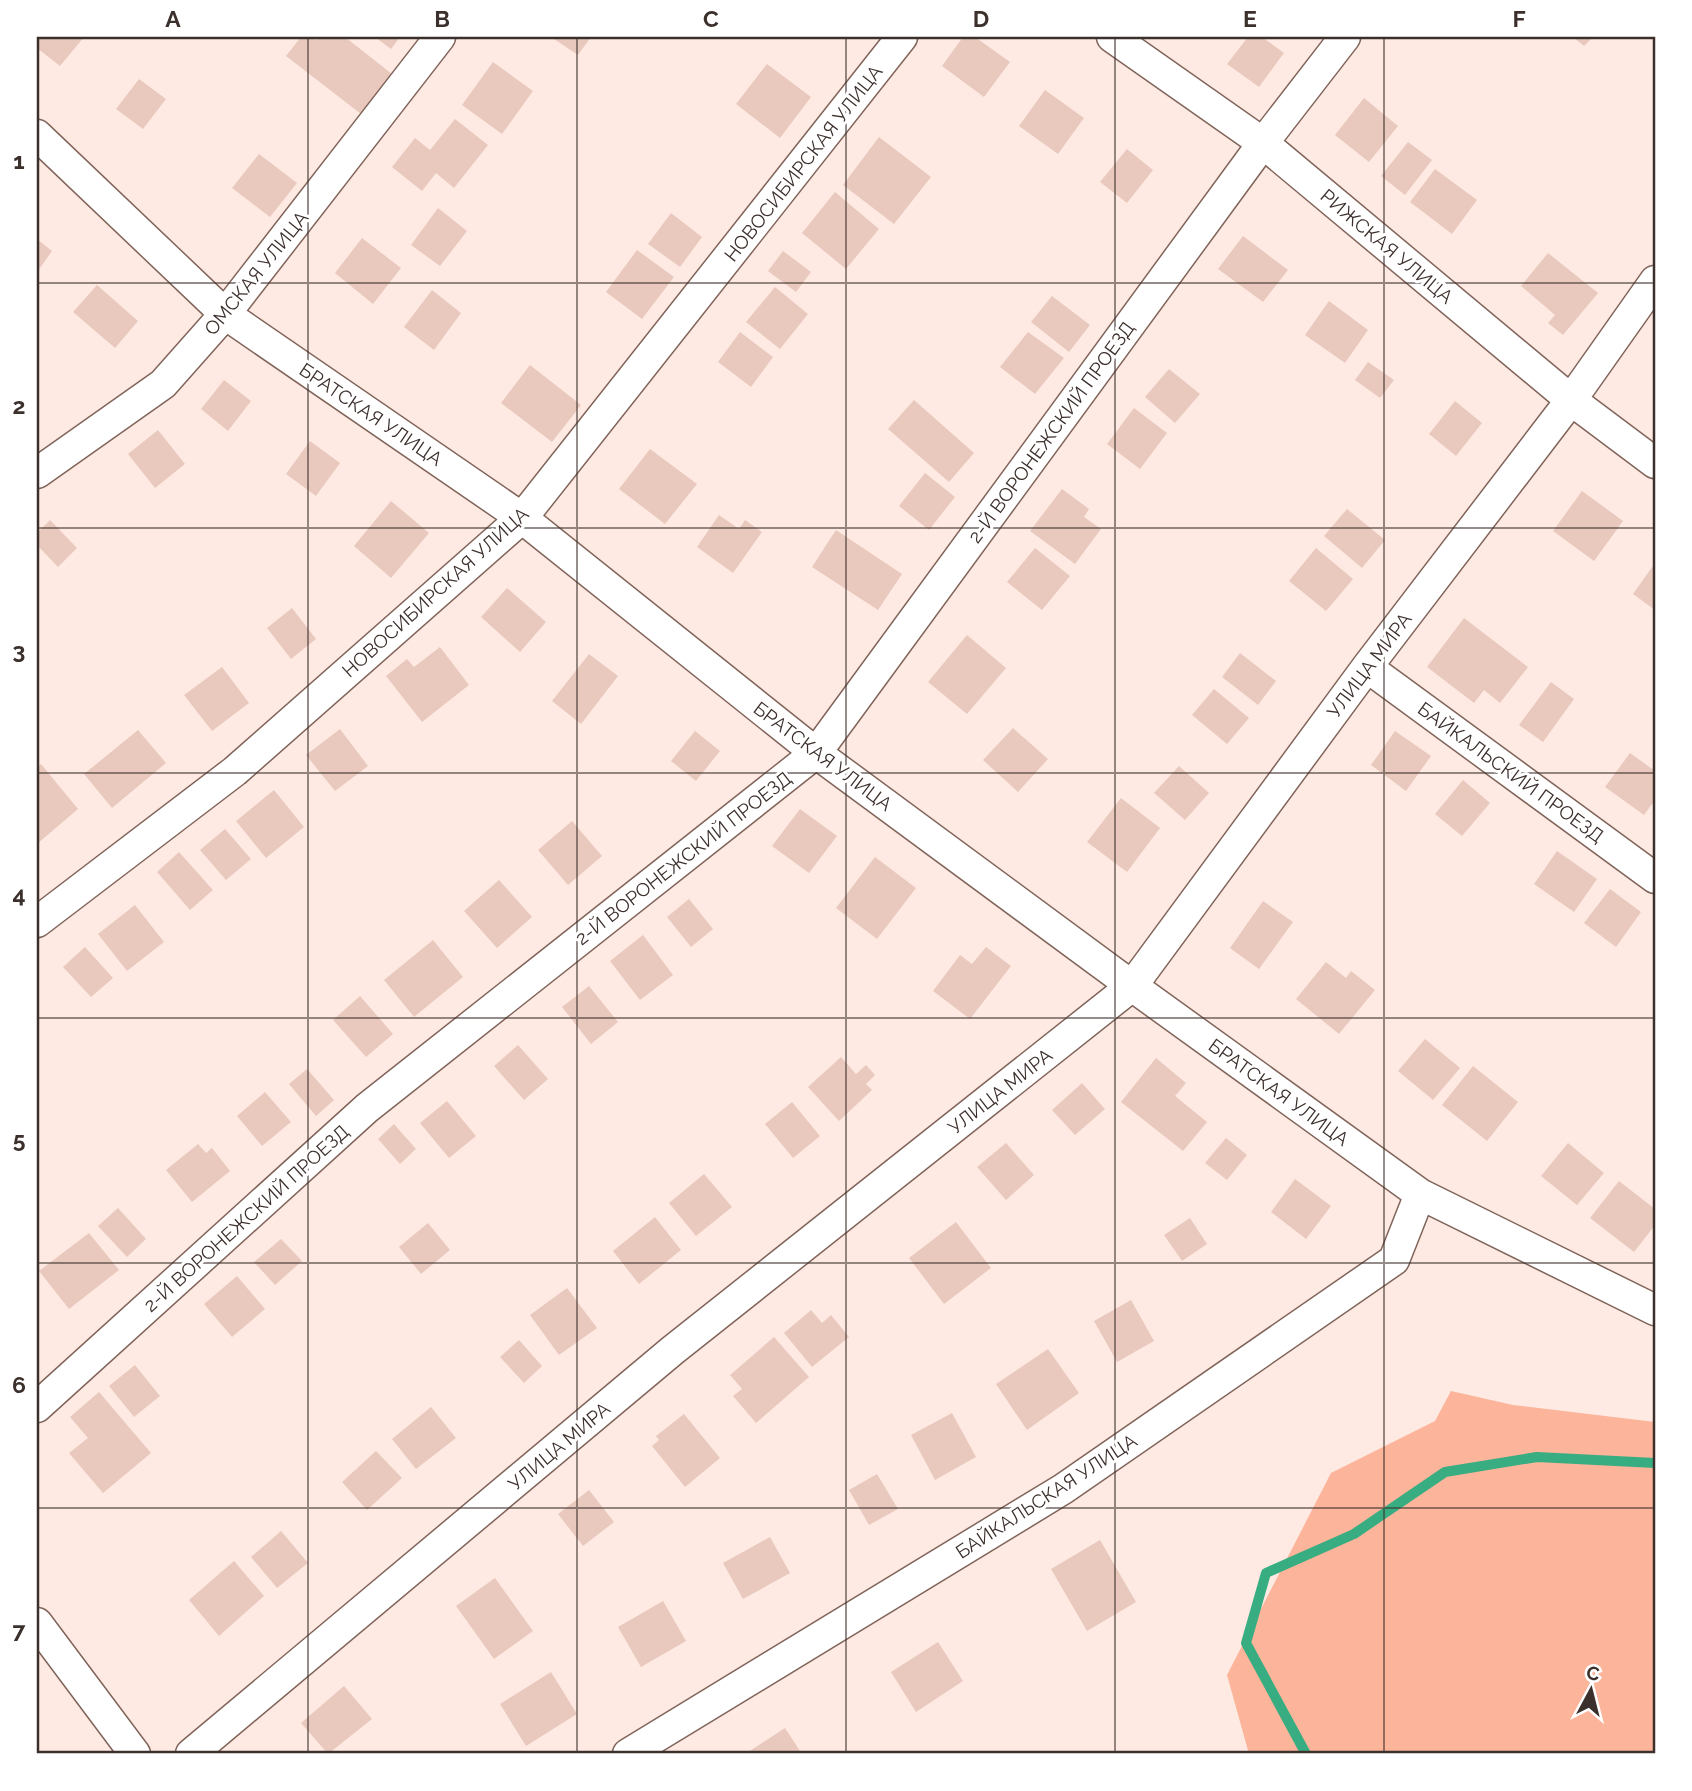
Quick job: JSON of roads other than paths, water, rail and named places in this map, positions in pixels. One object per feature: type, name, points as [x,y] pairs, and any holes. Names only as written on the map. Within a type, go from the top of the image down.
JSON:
[{"type":"street","name":"ОМСКАЯ УЛИЦА","points":[[37,473],[163,384],[225,314],[440,37]]},
{"type":"street","name":"НОВОСИБИРСКАЯ УЛИЦА","points":[[37,922],[235,771],[522,518],[902,37]]},
{"type":"street","name":"РИЖСКАЯ УЛИЦА","points":[[1112,37],[1263,143],[1571,400],[1655,463]]},
{"type":"street","name":"2-Й ВОРОНЕЖСКИЙ ПРОЕЗД","points":[[37,1407],[368,1108],[816,753],[1263,143],[1345,37]]},
{"type":"street","name":"БРАТСКАЯ УЛИЦА","points":[[37,135],[225,314],[522,518],[816,753],[1132,986],[1420,1194],[1655,1310]]},
{"type":"street","name":"УЛИЦА МИРА","points":[[191,1754],[673,1350],[1132,986],[1367,667],[1571,400],[1655,281]]},
{"type":"street","name":"БАЙКАЛЬСКИЙ ПРОЕЗД","points":[[1367,667],[1655,878]]},
{"type":"street","name":"БАЙКАЛЬСКАЯ УЛИЦА","points":[[628,1754],[1063,1489],[1394,1260],[1420,1194]]},
{"type":"street","points":[[37,1623],[135,1754]]},
{"type":"waterway","points":[[1306,1754],[1246,1643],[1266,1573],[1354,1534],[1445,1472],[1537,1457],[1655,1463]]}]
